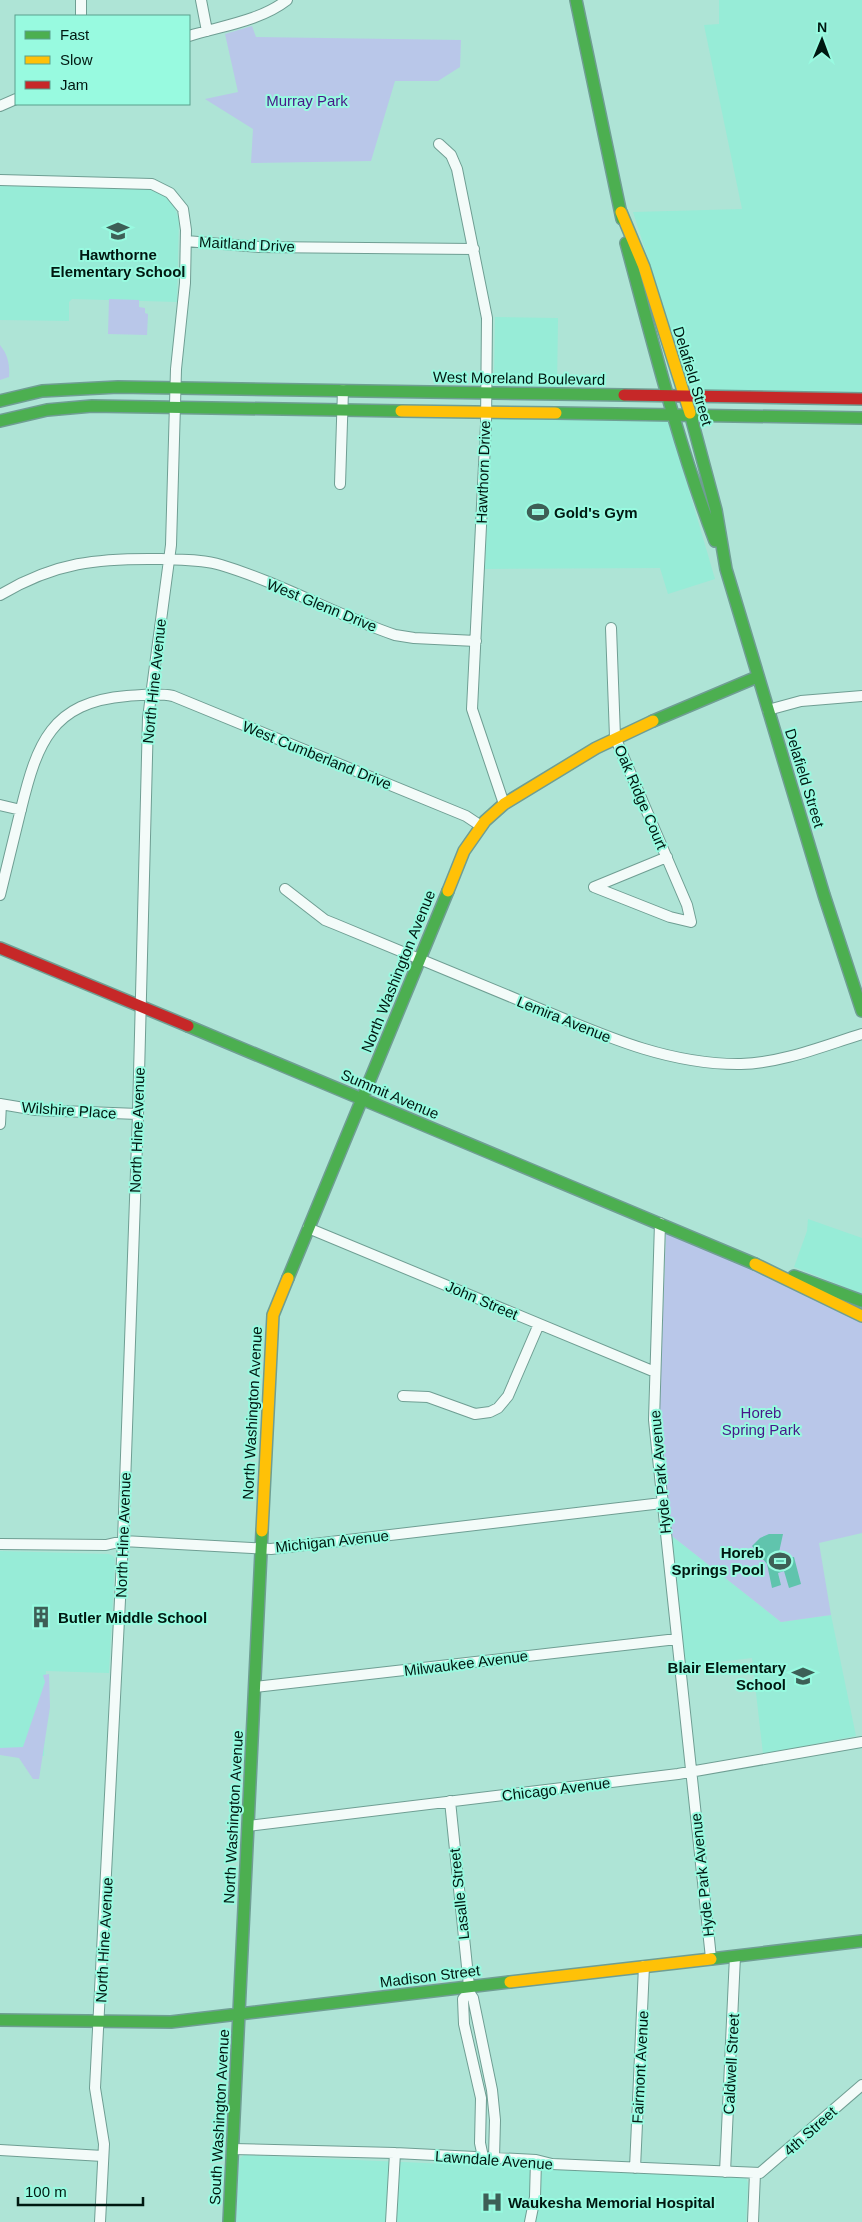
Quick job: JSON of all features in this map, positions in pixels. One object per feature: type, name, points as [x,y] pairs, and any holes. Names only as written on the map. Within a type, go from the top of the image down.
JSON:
[{"type":"street","points":[[81,0],[81,15]]},
{"type":"street","points":[[201,0],[207,31]]},
{"type":"street","points":[[190,36],[258,16],[272,10],[287,0]]},
{"type":"street","name":"Delafield Street","points":[[576,0],[595,98],[621,212],[638,269],[673,415],[700,502],[714,540],[722,553]]},
{"type":"street","points":[[0,106],[15,99]]},
{"type":"street","name":"Hawthorn Drive","points":[[439,144],[451,155],[457,169],[488,318],[486,411],[472,716],[504,804]]},
{"type":"street","name":"Maitland Drive","points":[[0,180],[142,182],[157,185],[170,193],[182,210],[186,221],[186,241],[259,247],[474,249]]},
{"type":"street","name":"North Hine Avenue","points":[[100,2222],[104,2144],[95,2088],[100,2022],[123,1541],[150,694],[170,559],[178,346],[183,312],[186,241]]},
{"type":"street","name":"Delafield Street","points":[[638,269],[670,349],[691,415],[713,498],[722,553],[768,710],[862,1011]]},
{"type":"street","points":[[657,354],[670,349]]},
{"type":"street","name":"West Moreland Boulevard","points":[[0,400],[60,389],[176,388],[862,399]]},
{"type":"street","points":[[212,407],[213,388]]},
{"type":"street","points":[[340,484],[343,390]]},
{"type":"street","points":[[553,412],[554,394]]},
{"type":"street","points":[[614,395],[615,414]]},
{"type":"street","points":[[761,397],[761,416]]},
{"type":"street","points":[[808,398],[808,417]]},
{"type":"street","points":[[0,421],[28,413],[67,407],[176,406],[862,418]]},
{"type":"street","points":[[688,462],[702,458]]},
{"type":"street","points":[[700,502],[713,498]]},
{"type":"street","name":"West Glenn Drive","points":[[0,595],[33,578],[85,562],[115,558],[199,560],[225,566],[395,635],[414,638],[476,641]]},
{"type":"street","points":[[612,628],[616,738]]},
{"type":"street","name":"North Washington Avenue","points":[[239,2014],[272,1315],[464,852],[481,826],[504,804],[616,738],[758,677]]},
{"type":"street","name":"West Cumberland Drive","points":[[0,894],[37,752],[43,741],[62,720],[81,707],[119,696],[166,694],[184,700],[457,813],[481,826]]},
{"type":"street","points":[[768,710],[801,700],[862,696]]},
{"type":"street","name":"Oak Ridge Court","points":[[616,738],[687,905],[691,922],[670,917],[594,887],[666,857]]},
{"type":"street","points":[[0,805],[21,810]]},
{"type":"street","name":"Lemira Avenue","points":[[286,889],[325,920],[639,1049],[688,1061],[742,1064],[763,1062],[862,1034]]},
{"type":"street","name":"Summit Avenue","points":[[0,948],[733,1253],[862,1316]]},
{"type":"street","points":[[0,1104],[0,1124]]},
{"type":"street","name":"Wilshire Place","points":[[0,1104],[36,1110],[138,1114]]},
{"type":"street","name":"Hyde Park Avenue","points":[[660,1223],[654,1420],[711,1958]]},
{"type":"street","name":"John Street","points":[[308,1228],[655,1372]]},
{"type":"street","name":"Summit Avenue","points":[[766,1270],[802,1278],[862,1301]]},
{"type":"street","points":[[403,1396],[428,1397],[475,1414],[490,1412],[498,1408],[508,1396],[539,1324]]},
{"type":"street","name":"Michigan Avenue","points":[[0,1544],[106,1545],[123,1541],[261,1548],[662,1503]]},
{"type":"street","name":"Milwaukee Avenue","points":[[255,1687],[677,1639]]},
{"type":"street","name":"Chicago Avenue","points":[[248,1826],[692,1772],[862,1742]]},
{"type":"street","name":"Lasalle Street","points":[[450,1801],[469,1989]]},
{"type":"street","name":"Madison Street","points":[[0,2020],[171,2022],[469,1989],[644,1966],[862,1941]]},
{"type":"street","name":"Caldwell Street","points":[[725,2172],[735,1956]]},
{"type":"street","name":"Fairmont Avenue","points":[[635,2168],[644,1966]]},
{"type":"street","points":[[469,1989],[463,1999],[464,2024],[481,2098],[480,2143],[483,2157]]},
{"type":"street","points":[[469,1989],[473,1998],[492,2090],[495,2120],[494,2158]]},
{"type":"street","name":"South Washington Avenue","points":[[229,2222],[239,2014]]},
{"type":"street","name":"4th Street","points":[[755,2173],[763,2171],[773,2163],[862,2085]]},
{"type":"street","name":"Lawndale Avenue","points":[[232,2149],[483,2157],[536,2160],[552,2164],[755,2173]]},
{"type":"street","points":[[0,2150],[103,2156]]},
{"type":"street","points":[[391,2222],[395,2153]]},
{"type":"street","points":[[530,2222],[535,2197],[536,2160]]},
{"type":"street","points":[[753,2222],[755,2173]]},
{"type":"shaded area","points":[[719,0],[862,0],[862,392],[718,390],[697,389],[689,386],[633,212],[742,209],[704,25],[719,24]]},
{"type":"shaded area","points":[[0,186],[146,188],[161,193],[173,204],[179,219],[177,302],[72,299],[69,302],[69,321],[0,320]]},
{"type":"shaded area","points":[[495,317],[558,318],[557,388],[497,385],[494,377]]},
{"type":"shaded area","points":[[492,418],[666,418],[670,425],[715,579],[668,594],[660,568],[485,569]]},
{"type":"shaded area","points":[[808,1219],[862,1238],[862,1294],[794,1267],[807,1231]]},
{"type":"shaded area","name":"Horeb Springs Pool","points":[[769,1534],[783,1534],[778,1557],[780,1559],[794,1557],[801,1584],[789,1588],[784,1571],[778,1573],[781,1585],[772,1588],[767,1564],[752,1546],[760,1538]]},
{"type":"shaded area","points":[[672,1536],[781,1622],[831,1615],[856,1736],[763,1754],[752,1658],[685,1666]]},
{"type":"shaded area","points":[[0,1551],[109,1554],[115,1560],[109,1673],[46,1671],[44,1756],[0,1754]]},
{"type":"shaded area","name":"Waukesha Memorial Hospital","points":[[244,2155],[743,2177],[746,2178],[748,2183],[746,2222],[236,2222],[239,2159]]},
{"type":"green space","name":"Murray Park","points":[[252,26],[256,37],[461,40],[460,67],[438,81],[395,81],[371,161],[251,163],[253,129],[205,99],[238,92],[225,34]]},
{"type":"green space","points":[[109,299],[139,300],[139,307],[145,308],[145,313],[148,314],[147,335],[108,334]]},
{"type":"green space","points":[[0,345],[7,356],[9,377],[0,380]]},
{"type":"green space","name":"Horeb Spring Park","points":[[666,1233],[730,1257],[862,1322],[862,1533],[819,1543],[831,1615],[781,1622],[672,1536],[659,1418]]},
{"type":"green space","points":[[49,1674],[50,1707],[39,1779],[33,1779],[19,1758],[0,1755],[0,1748],[23,1747],[45,1682],[43,1675]]},
{"type":"traffic: fast","points":[[576,0],[622,219]]},
{"type":"traffic: fast","points":[[626,243],[656,356],[689,468],[715,541]]},
{"type":"traffic: fast","points":[[0,401],[42,391],[118,387],[624,395]]},
{"type":"traffic: fast","points":[[0,421],[47,410],[92,406],[401,411]]},
{"type":"traffic: fast","points":[[556,413],[862,418]]},
{"type":"traffic: fast","points":[[690,413],[716,510],[726,569],[824,895],[862,1011]]},
{"type":"traffic: fast","points":[[653,721],[757,677]]},
{"type":"traffic: fast","points":[[288,1278],[448,891]]},
{"type":"traffic: fast","points":[[188,1026],[755,1264]]},
{"type":"traffic: fast","points":[[794,1276],[862,1301]]},
{"type":"traffic: fast","points":[[229,2222],[262,1531]]},
{"type":"traffic: fast","points":[[711,1959],[862,1941]]},
{"type":"traffic: fast","points":[[0,2020],[171,2022],[510,1982]]},
{"type":"traffic: slow","points":[[621,212],[644,267],[690,413]]},
{"type":"traffic: slow","points":[[401,411],[556,413]]},
{"type":"traffic: slow","points":[[448,891],[464,851],[485,821],[504,804],[596,748],[653,721]]},
{"type":"traffic: slow","points":[[755,1264],[862,1316]]},
{"type":"traffic: slow","points":[[262,1531],[273,1315],[288,1278]]},
{"type":"traffic: slow","points":[[510,1982],[711,1959]]},
{"type":"traffic: jam","points":[[624,395],[862,399]]},
{"type":"traffic: jam","points":[[0,948],[188,1026]]},
{"type":"place","name":"Hawthorne Elementary School","points":[[118,231]]},
{"type":"place","name":"Gold's Gym","points":[[538,512]]},
{"type":"place","name":"Horeb Springs Pool","points":[[780,1561]]},
{"type":"place","name":"Butler Middle School","points":[[41,1617]]},
{"type":"place","name":"Blair Elementary School","points":[[803,1676]]},
{"type":"place","name":"Waukesha Memorial Hospital","points":[[492,2202]]}]
